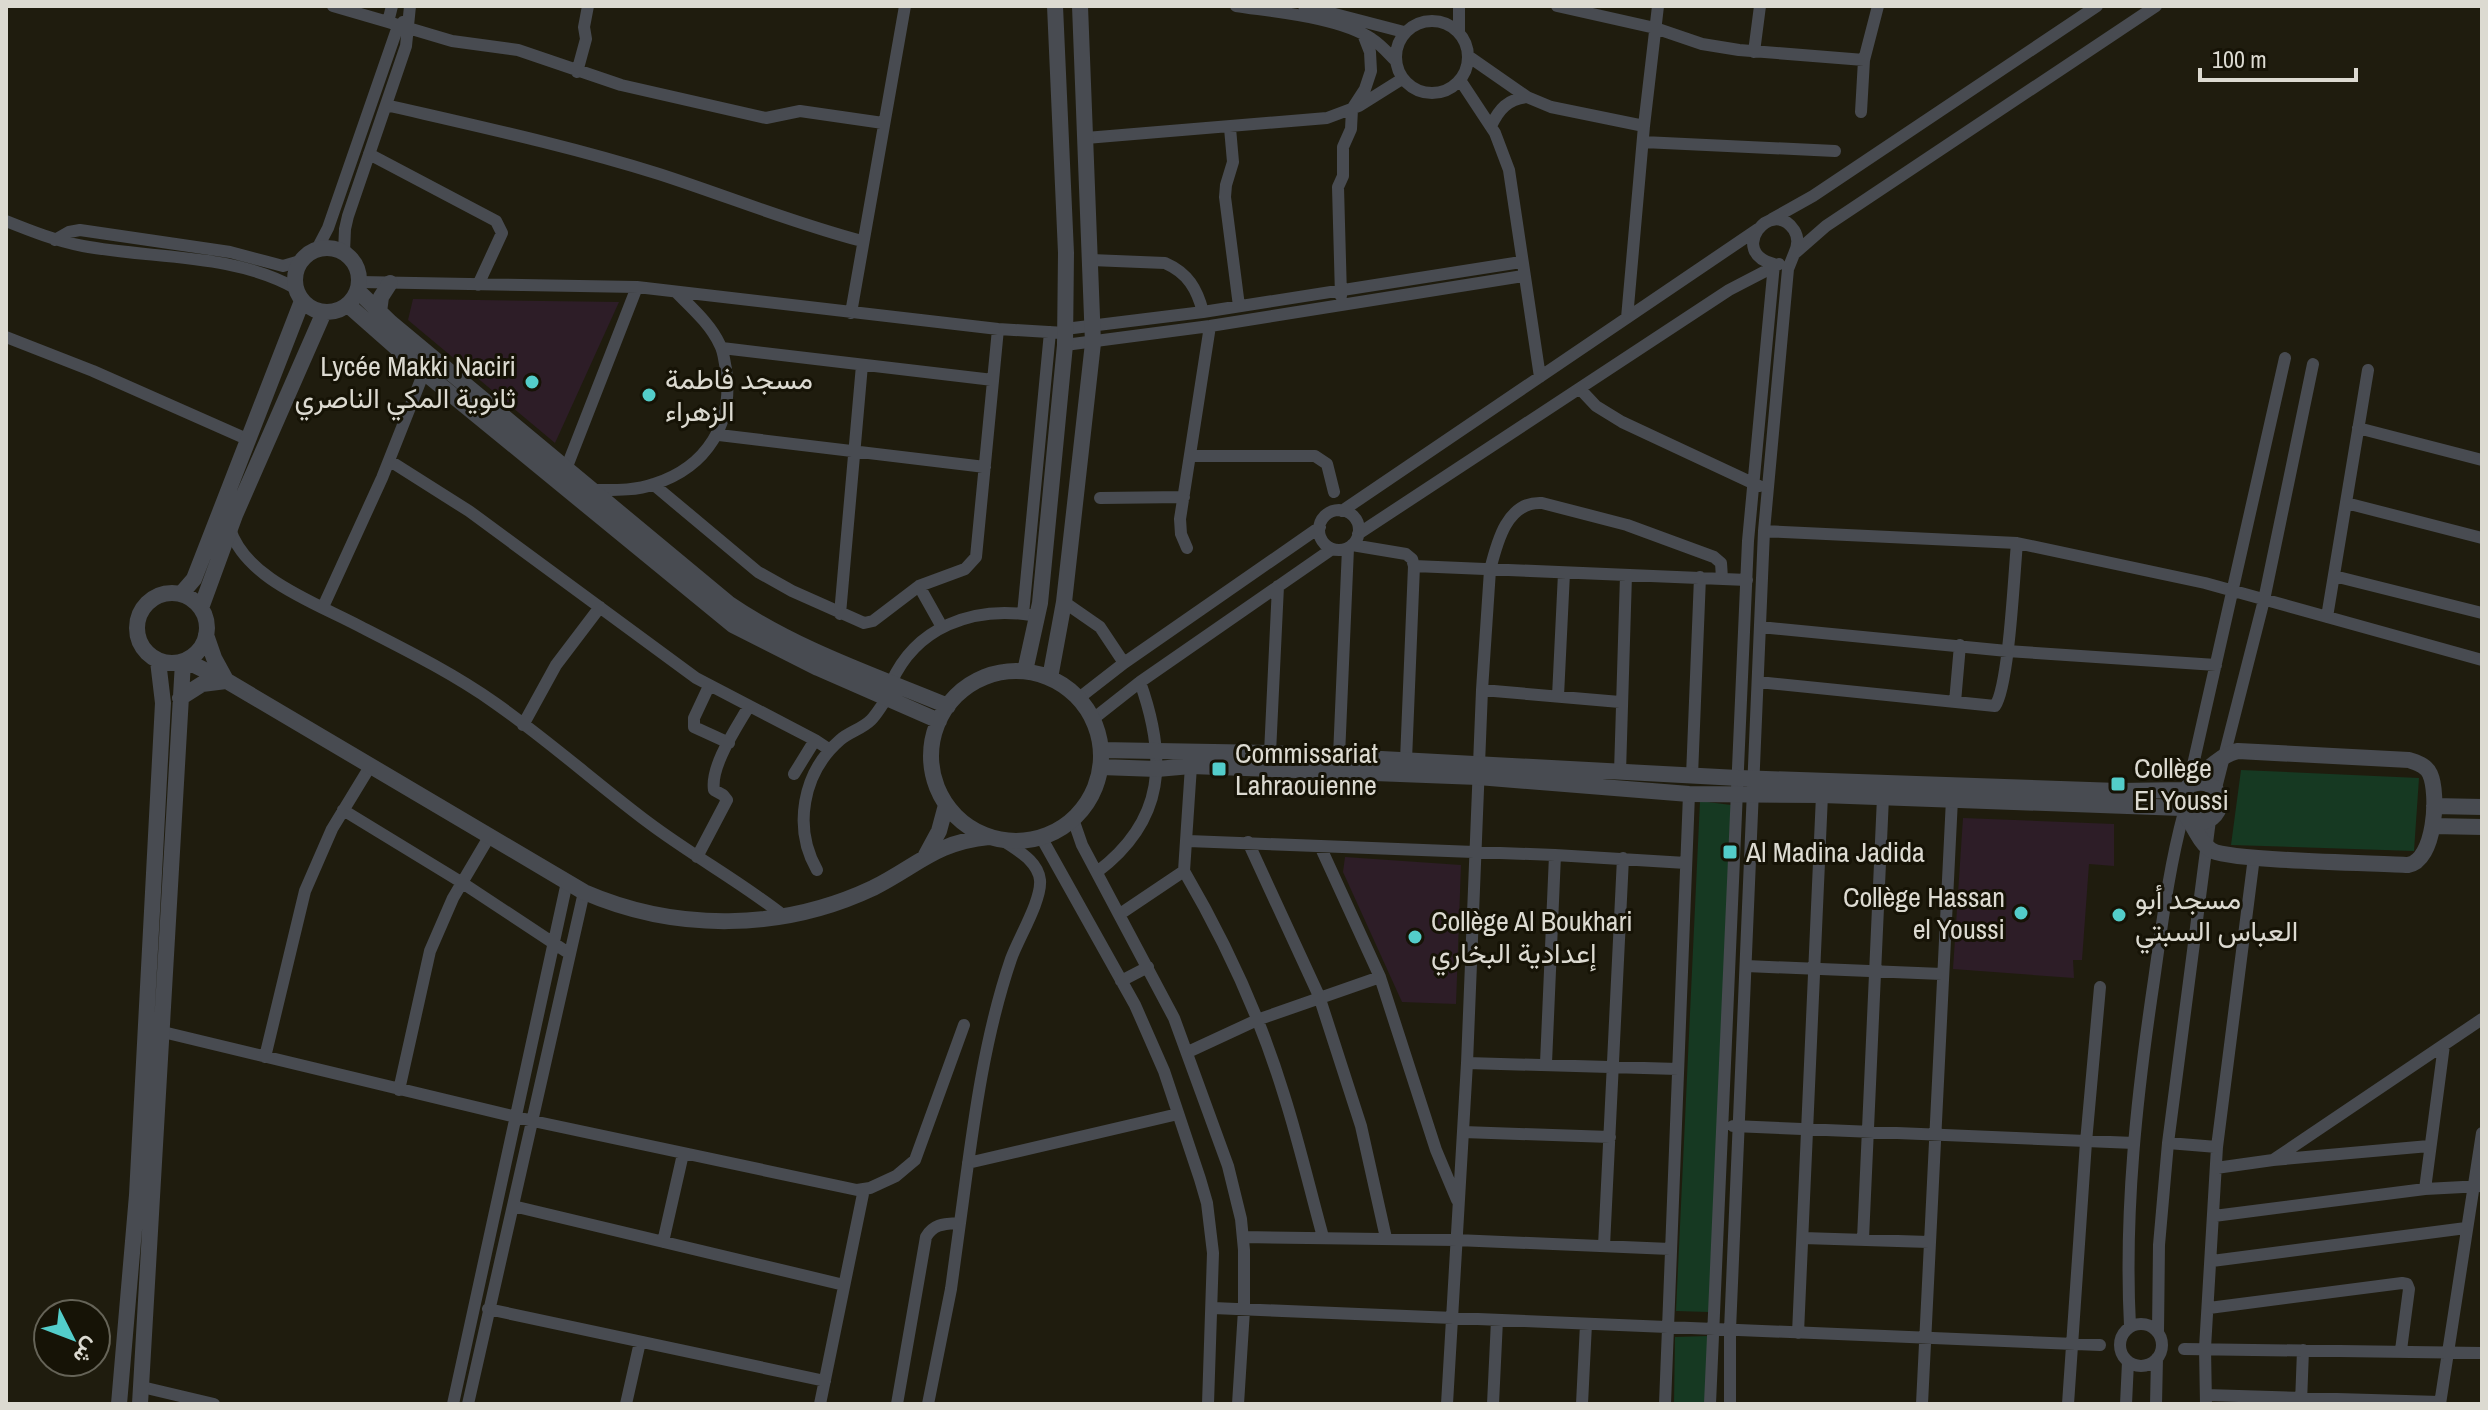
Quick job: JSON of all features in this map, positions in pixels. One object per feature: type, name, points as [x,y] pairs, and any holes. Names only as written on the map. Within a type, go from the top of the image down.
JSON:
[{"type":"street","points":[[333,6],[403,20],[452,41],[518,50],[621,85],[766,118],[800,111],[883,123]]},
{"type":"street","points":[[344,252],[345,229],[406,46],[403,20],[392,6]]},
{"type":"street","points":[[577,72],[586,39],[584,27],[588,6]]},
{"type":"street","points":[[851,313],[905,6]]},
{"type":"street","points":[[1025,671],[1061,335],[1066,253],[1055,6]]},
{"type":"street","points":[[1050,678],[1064,602],[1093,334],[1080,6]]},
{"type":"street","points":[[1236,6],[1304,16],[1363,34],[1395,60]]},
{"type":"street","points":[[1304,6],[1404,32]]},
{"type":"street","points":[[1421,6],[1431,20]]},
{"type":"street","points":[[1459,6],[1459,32]]},
{"type":"street","points":[[1557,6],[1655,28],[1702,44],[1754,52],[1864,60]]},
{"type":"street","points":[[1627,318],[1658,6]]},
{"type":"street","points":[[1754,52],[1760,6]]},
{"type":"street","points":[[1861,112],[1864,60],[1878,6]]},
{"type":"street","points":[[1079,698],[1124,663],[1320,527],[1327,514],[1342,511],[1758,229],[1813,196],[2097,6]]},
{"type":"street","points":[[1093,719],[1140,682],[1332,549],[1353,542],[1729,290],[1774,264],[1788,260],[1826,226],[2156,6]]},
{"type":"street","points":[[317,249],[328,228],[403,20]]},
{"type":"street","points":[[1431,20],[1446,23],[1459,32],[1466,43],[1468,56],[1460,80],[1449,89],[1437,93],[1412,88],[1402,79],[1395,60],[1395,50],[1404,32],[1416,23],[1431,20]]},
{"type":"street","points":[[1341,297],[1338,187],[1343,176],[1343,147],[1351,129],[1352,109],[1365,89],[1371,71],[1370,52],[1363,34]]},
{"type":"street","points":[[1468,56],[1527,97],[1551,107],[1644,126]]},
{"type":"street","points":[[1086,138],[1315,120],[1352,109],[1402,79]]},
{"type":"street","points":[[1460,80],[1491,126],[1509,170],[1540,377]]},
{"type":"street","points":[[1491,126],[1499,110],[1516,98],[1527,97]]},
{"type":"street","points":[[386,105],[487,128],[659,174],[816,229],[862,241]]},
{"type":"street","points":[[1230,128],[1233,162],[1225,197],[1239,306]]},
{"type":"street","points":[[1643,142],[1835,151]]},
{"type":"street","points":[[369,154],[496,221],[501,227],[502,233],[478,285]]},
{"type":"street","points":[[1710,1404],[1723,1126],[1746,786],[1758,682],[1764,531],[1788,269],[1798,241],[1793,228],[1781,220],[1770,221]]},
{"type":"street","points":[[6,221],[55,240],[87,247],[227,265],[273,278],[299,294],[316,310],[324,312],[341,309],[355,293],[390,283],[637,287],[1061,335],[1210,326],[1521,262]]},
{"type":"street","points":[[1758,229],[1753,238],[1756,253],[1760,259],[1774,264]]},
{"type":"street","points":[[55,240],[80,230],[230,252],[283,266],[300,261],[317,249],[330,247],[344,252],[356,265],[355,293],[424,372],[733,625],[886,700],[944,714]]},
{"type":"street","points":[[1091,260],[1165,263],[1173,266],[1191,281],[1203,312]]},
{"type":"street","points":[[181,594],[194,579],[249,440],[299,294],[296,270],[300,261]]},
{"type":"street","points":[[1730,1404],[1730,1330],[1746,966],[1747,580],[1774,264]]},
{"type":"street","points":[[1093,334],[1239,306],[1523,276]]},
{"type":"street","points":[[379,312],[381,297],[390,283]]},
{"type":"street","points":[[566,469],[637,287]]},
{"type":"street","points":[[355,293],[744,614],[815,652],[891,683],[944,714]]},
{"type":"street","points":[[593,490],[654,485],[683,469],[719,435],[727,408],[728,382],[722,348],[711,329],[677,293]]},
{"type":"street","points":[[201,608],[230,529],[324,312]]},
{"type":"street","points":[[1187,548],[1179,526],[1210,326]]},
{"type":"street","points":[[654,485],[758,572],[840,614],[867,624],[919,586],[965,569],[974,562],[998,329]]},
{"type":"street","points":[[6,337],[93,371],[249,440]]},
{"type":"street","points":[[722,348],[993,380]]},
{"type":"street","points":[[2189,787],[2285,358]]},
{"type":"street","points":[[2156,1404],[2160,1334],[2159,1245],[2168,1143],[2205,845],[2210,820],[2221,806],[2216,788],[2264,600],[2313,364]]},
{"type":"street","points":[[840,614],[862,365]]},
{"type":"street","points":[[2327,617],[2368,370]]},
{"type":"street","points":[[323,607],[390,461],[424,372]]},
{"type":"street","points":[[1580,389],[1596,406],[1622,422],[1768,490]]},
{"type":"street","points":[[2358,428],[2482,460]]},
{"type":"street","points":[[719,435],[985,467]]},
{"type":"street","points":[[1191,456],[1315,456],[1327,464],[1334,492]]},
{"type":"street","points":[[390,461],[469,511],[709,686],[830,750]]},
{"type":"street","points":[[1100,498],[1184,497]]},
{"type":"street","points":[[1447,1404],[1467,1063],[1482,690],[1490,570],[1495,551],[1506,526],[1520,508],[1530,503],[1627,525],[1714,557],[1721,563],[1722,578]]},
{"type":"street","points":[[2346,503],[2482,538]]},
{"type":"street","points":[[1339,756],[1355,519],[1342,511]]},
{"type":"street","points":[[1320,527],[1320,536],[1332,549]]},
{"type":"street","points":[[230,529],[239,551],[278,583],[493,701],[697,857],[751,890],[784,916]]},
{"type":"street","points":[[1764,531],[2017,543],[2161,572],[2482,660]]},
{"type":"street","points":[[1353,542],[1406,554],[1414,566],[1406,760]]},
{"type":"street","points":[[1758,682],[1995,706],[2000,697],[2007,651],[2017,543]]},
{"type":"street","points":[[1721,563],[1748,556]]},
{"type":"street","points":[[1414,566],[1747,580]]},
{"type":"street","points":[[1558,696],[1564,573]]},
{"type":"street","points":[[1620,772],[1626,575]]},
{"type":"street","points":[[2334,576],[2482,613]]},
{"type":"street","points":[[1692,776],[1700,577]]},
{"type":"street","points":[[919,586],[942,627]]},
{"type":"street","points":[[1270,753],[1278,586]]},
{"type":"street","points":[[119,1404],[137,1195],[163,689],[158,661],[142,647],[137,636],[136,624],[147,603],[157,596],[181,594],[201,608],[214,658],[227,681]]},
{"type":"street","points":[[1064,602],[1100,627],[1124,663]]},
{"type":"street","points":[[523,725],[556,665],[600,607]]},
{"type":"street","points":[[891,683],[908,654],[942,627],[973,615],[1030,615]]},
{"type":"street","points":[[1760,627],[2007,651],[2216,665]]},
{"type":"street","points":[[206,635],[200,649],[184,661],[180,698],[141,1396],[214,1404]]},
{"type":"street","points":[[1955,702],[1960,645]]},
{"type":"street","points":[[158,661],[184,661],[227,681],[584,892],[620,906],[677,919],[732,921],[784,916],[855,896],[893,877],[926,855],[956,843],[996,839],[1041,837],[1073,819],[1088,801],[1101,758],[1093,719],[1079,698],[1050,678],[1025,671],[1007,671],[982,679],[960,693],[944,714],[932,750],[934,779],[946,805],[965,824],[996,839],[1036,867],[1040,886],[1002,986],[985,1064],[951,1289],[928,1404]]},
{"type":"street","points":[[180,698],[202,684],[227,681]]},
{"type":"street","points":[[1097,872],[1118,857],[1133,837],[1153,793],[1158,761],[1153,719],[1140,682]]},
{"type":"street","points":[[709,686],[694,718],[694,727],[729,743]]},
{"type":"street","points":[[1482,690],[1620,702]]},
{"type":"street","points":[[817,870],[807,852],[803,831],[808,788],[830,750],[870,721],[886,700]]},
{"type":"street","points":[[697,857],[727,800],[713,786],[729,743],[749,706]]},
{"type":"street","points":[[794,774],[815,740]]},
{"type":"street","points":[[2126,1404],[2124,1357],[2134,1143],[2163,916],[2184,812],[2182,798],[2189,787],[2225,756],[2238,751],[2260,751],[2409,760],[2421,764],[2431,775],[2434,806],[2426,853],[2415,864],[2217,853],[2205,845],[2184,812]]},
{"type":"street","points":[[1158,761],[1270,753],[1406,760],[1689,794],[1746,786],[2102,790],[2189,787],[2205,783],[2216,788]]},
{"type":"street","points":[[1101,758],[1191,766],[1620,772],[1692,776],[1822,795],[2184,812],[2197,821],[2210,820]]},
{"type":"street","points":[[265,1057],[298,912],[313,870],[343,810],[371,765]]},
{"type":"street","points":[[1191,766],[1184,871],[1214,922],[1257,1020],[1284,1093],[1323,1237]]},
{"type":"street","points":[[1665,1404],[1689,794]]},
{"type":"street","points":[[1798,1333],[1822,795]]},
{"type":"street","points":[[1863,1239],[1883,797]]},
{"type":"street","points":[[1922,1404],[1952,799]]},
{"type":"street","points":[[926,855],[939,831],[946,805]]},
{"type":"street","points":[[2434,806],[2482,807]]},
{"type":"street","points":[[343,810],[461,882],[570,954]]},
{"type":"street","points":[[1073,819],[1078,836],[1148,967],[1188,1052],[1228,1166],[1243,1237],[1244,1310],[1238,1404]]},
{"type":"street","points":[[2433,826],[2482,827]]},
{"type":"street","points":[[399,1090],[430,951],[461,882],[489,837]]},
{"type":"street","points":[[1041,837],[1150,1038],[1207,1203],[1213,1253],[1208,1404]]},
{"type":"street","points":[[1188,841],[1474,851],[1686,863]]},
{"type":"street","points":[[1248,842],[1319,996],[1361,1126],[1386,1238]]},
{"type":"street","points":[[1320,846],[1380,977],[1436,1150],[1458,1202]]},
{"type":"street","points":[[1546,1063],[1555,855]]},
{"type":"street","points":[[2254,857],[2217,1147],[2205,1348],[2206,1400],[2440,1403],[2466,1228],[2478,1186],[2482,1133]]},
{"type":"street","points":[[1604,1246],[1623,858]]},
{"type":"street","points":[[1120,914],[1184,871]]},
{"type":"street","points":[[453,1404],[567,882]]},
{"type":"street","points":[[468,1404],[584,892]]},
{"type":"street","points":[[1746,966],[1942,974]]},
{"type":"street","points":[[1121,981],[1148,967]]},
{"type":"street","points":[[1188,1052],[1257,1020],[1380,977]]},
{"type":"street","points":[[2068,1404],[2100,987]]},
{"type":"street","points":[[2273,1160],[2482,1019]]},
{"type":"street","points":[[163,1032],[533,1121],[843,1189],[864,1189],[896,1176],[915,1160],[964,1025]]},
{"type":"street","points":[[2425,1189],[2444,1045]]},
{"type":"street","points":[[1467,1063],[1678,1069]]},
{"type":"street","points":[[968,1163],[1178,1114]]},
{"type":"street","points":[[1723,1126],[2134,1143]]},
{"type":"street","points":[[1463,1132],[1610,1137]]},
{"type":"street","points":[[2168,1143],[2217,1147]]},
{"type":"street","points":[[2216,1168],[2429,1146]]},
{"type":"street","points":[[663,1242],[683,1154]]},
{"type":"street","points":[[2214,1216],[2425,1189],[2478,1186]]},
{"type":"street","points":[[820,1404],[864,1189]]},
{"type":"street","points":[[513,1206],[844,1285]]},
{"type":"street","points":[[897,1404],[926,1237],[935,1226],[960,1223]]},
{"type":"street","points":[[2212,1261],[2466,1228]]},
{"type":"street","points":[[1243,1237],[1386,1238],[1670,1249]]},
{"type":"street","points":[[1803,1238],[1929,1242]]},
{"type":"street","points":[[2209,1308],[2407,1284],[2409,1289],[2401,1350]]},
{"type":"street","points":[[1213,1308],[2100,1345],[2144,1366],[2159,1355],[2205,1348],[2482,1353]]},
{"type":"street","points":[[488,1309],[825,1381]]},
{"type":"street","points":[[1493,1404],[1497,1320]]},
{"type":"street","points":[[1582,1404],[1586,1324]]},
{"type":"street","points":[[2100,1345],[2126,1330],[2145,1324],[2184,1349]]},
{"type":"street","points":[[626,1404],[640,1342]]},
{"type":"street","points":[[2301,1401],[2303,1350]]},
{"type":"shaded area","name":"Lycée Makki Naciri ثانوية المكي الناصري","points":[[413,299],[619,302],[555,443],[408,320]]},
{"type":"shaded area","name":"Collège Hassan el Youssi","points":[[1963,818],[2114,824],[2114,866],[2089,864],[2082,960],[2073,960],[2074,978],[1953,969]]},
{"type":"shaded area","name":"Collège Al Boukhari إعدادية البخاري","points":[[1345,857],[1461,865],[1456,1004],[1402,1002],[1343,872]]},
{"type":"green space","points":[[2241,770],[2419,778],[2414,851],[2231,845]]},
{"type":"green space","points":[[1700,801],[1731,805],[1709,1312],[1676,1311]]},
{"type":"green space","points":[[1708,1336],[1706,1404],[1674,1404],[1675,1337]]},
{"type":"place","name":"Lycée Makki Naciri ثانوية المكي الناصري","points":[[532,382]]},
{"type":"place","name":"مسجد فاطمة الزهراء","points":[[649,395]]},
{"type":"place","name":"Commissariat Lahraouienne","points":[[1219,769]]},
{"type":"place","name":"Collège El Youssi","points":[[2118,784]]},
{"type":"place","name":"Al Madina Jadida","points":[[1730,852]]},
{"type":"place","name":"Collège Hassan el Youssi","points":[[2021,913]]},
{"type":"place","name":"مسجد أبو العباس السبتي","points":[[2119,915]]},
{"type":"place","name":"Collège Al Boukhari إعدادية البخاري","points":[[1415,937]]}]
